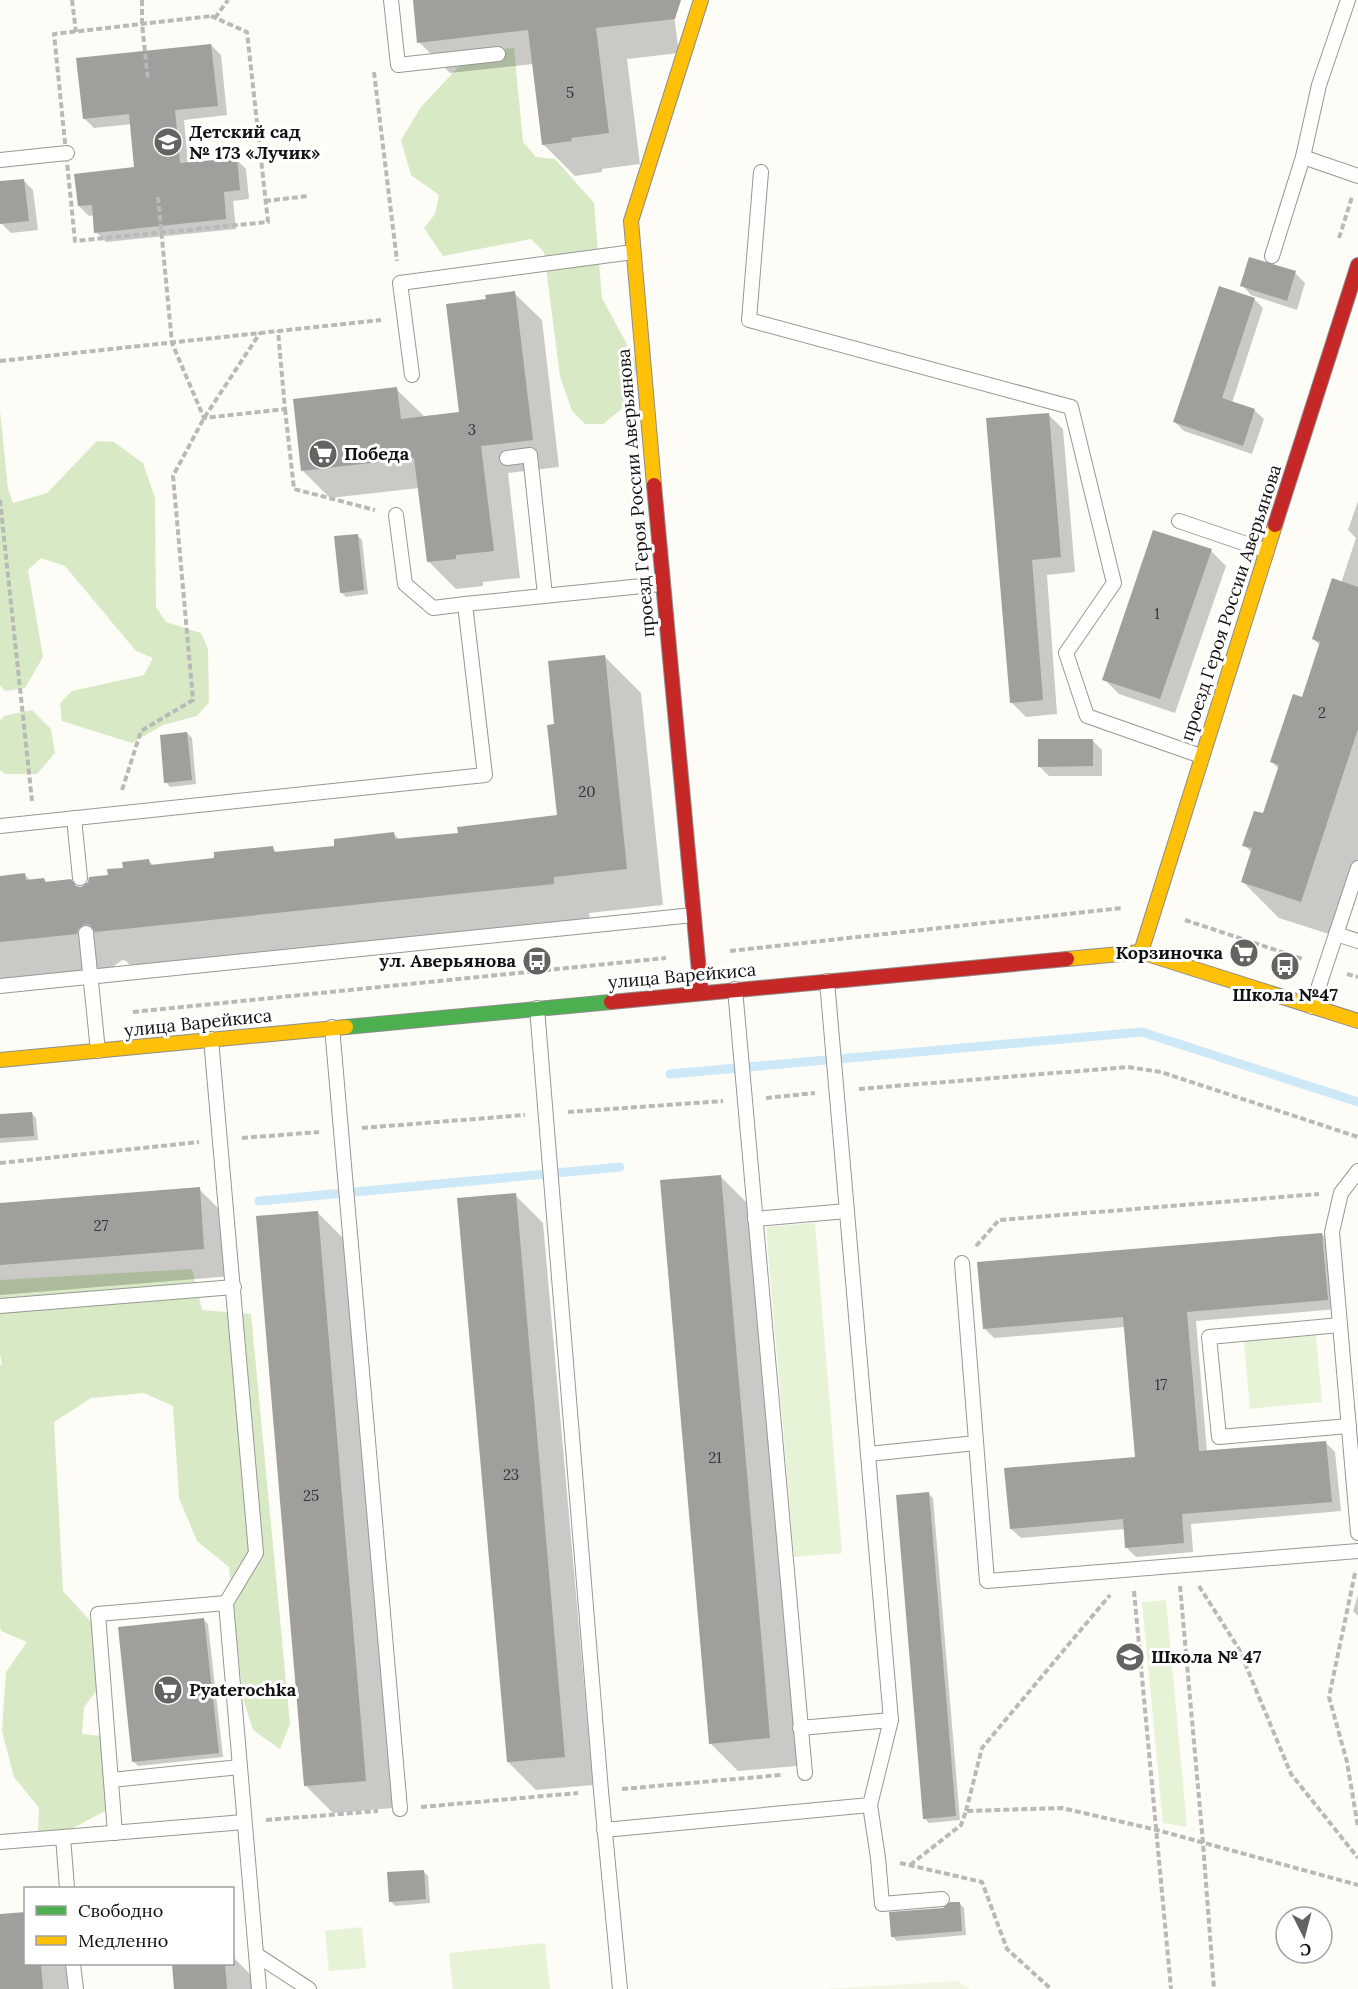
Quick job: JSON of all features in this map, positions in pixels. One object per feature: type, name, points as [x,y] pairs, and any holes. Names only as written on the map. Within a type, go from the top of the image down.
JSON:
[{"type":"street","name":"проезд Героя России Аверьянова","points":[[701,0],[631,221],[662,584],[701,993]]},
{"type":"street","name":"проезд Героя России Аверьянова","points":[[1141,952],[1201,756],[1358,265]]},
{"type":"street","name":"улица Варейкиса","points":[[0,1060],[1141,952],[1358,1022]]},
{"type":"lane","points":[[391,0],[398,65],[498,54]]},
{"type":"lane","points":[[1272,256],[1303,158],[1319,85],[1348,0]]},
{"type":"lane","points":[[0,160],[67,153]]},
{"type":"lane","points":[[1303,158],[1358,176]]},
{"type":"lane","points":[[761,172],[749,320],[1071,407],[1114,583],[1066,654],[1087,716],[1201,756]]},
{"type":"lane","points":[[412,375],[400,283],[633,252]]},
{"type":"lane","points":[[507,458],[530,455],[545,595]]},
{"type":"lane","points":[[396,515],[405,584],[433,609],[662,584]]},
{"type":"lane","points":[[1179,521],[1267,551]]},
{"type":"lane","points":[[0,826],[485,775],[465,604]]},
{"type":"lane","points":[[74,818],[80,878]]},
{"type":"lane","points":[[1312,1006],[1358,868]]},
{"type":"lane","points":[[0,986],[693,915]]},
{"type":"lane","points":[[86,933],[98,1051]]},
{"type":"lane","points":[[1336,934],[1358,941]]},
{"type":"lane","points":[[827,981],[891,1720],[870,1805],[882,1904],[942,1899]]},
{"type":"lane","points":[[735,990],[805,1773]]},
{"type":"lane","points":[[537,1008],[604,1830],[620,1989]]},
{"type":"lane","points":[[332,1028],[400,1809]]},
{"type":"lane","points":[[211,1039],[256,1553],[226,1602],[260,1989]]},
{"type":"lane","points":[[1358,1171],[1341,1193],[1332,1232],[1358,1533]]},
{"type":"lane","points":[[755,1219],[847,1211]]},
{"type":"lane","points":[[962,1263],[987,1581],[1358,1551]]},
{"type":"lane","points":[[0,1306],[234,1287]]},
{"type":"lane","points":[[1340,1325],[1209,1337],[1219,1437],[1349,1426]]},
{"type":"lane","points":[[868,1454],[976,1443]]},
{"type":"lane","points":[[116,1833],[98,1614],[226,1602]]},
{"type":"lane","points":[[800,1728],[891,1720]]},
{"type":"lane","points":[[111,1780],[240,1767]]},
{"type":"lane","points":[[604,1830],[870,1805]]},
{"type":"lane","points":[[0,1842],[244,1822]]},
{"type":"lane","points":[[63,1837],[67,1887]]},
{"type":"lane","points":[[257,1955],[309,1989]]},
{"type":"lane","points":[[73,1965],[76,1989]]},
{"type":"path","points":[[72,0],[76,32]]},
{"type":"path","points":[[142,0],[148,81]]},
{"type":"path","points":[[215,18],[228,0]]},
{"type":"path","points":[[211,16],[247,32],[267,222],[75,241],[54,34],[76,32],[211,16]]},
{"type":"path","points":[[374,71],[400,283]]},
{"type":"path","points":[[265,201],[308,196]]},
{"type":"path","points":[[158,197],[172,343],[204,418]]},
{"type":"path","points":[[0,361],[404,318]]},
{"type":"path","points":[[278,331],[294,489],[396,515]]},
{"type":"path","points":[[114,814],[141,731],[193,700],[173,476],[204,418],[260,333]]},
{"type":"path","points":[[204,418],[285,409]]},
{"type":"path","points":[[0,500],[34,822]]},
{"type":"path","points":[[1286,960],[1287,953]]},
{"type":"path","points":[[0,1163],[220,1140],[1128,1067],[1161,1072],[1358,1137]]},
{"type":"path","points":[[962,1263],[999,1220],[1341,1193]]},
{"type":"path","points":[[1182,1565],[1214,1989]]},
{"type":"path","points":[[1182,1565],[1239,1649],[1291,1774],[1358,1858]]},
{"type":"path","points":[[910,1865],[961,1825],[982,1748],[1132,1569]]},
{"type":"path","points":[[1132,1569],[1171,1989]]},
{"type":"path","points":[[1356,1570],[1329,1697],[1347,1762],[1358,1827]]},
{"type":"path","points":[[244,1822],[805,1773]]},
{"type":"path","points":[[966,1811],[1062,1808],[1157,1830],[1358,1885]]},
{"type":"path","points":[[878,1858],[982,1882],[1007,1949],[1051,1989]]},
{"type":"green space","points":[[514,48],[523,142],[536,157],[555,159],[594,203],[602,298],[637,363],[632,401],[603,424],[585,424],[572,411],[560,376],[544,252],[531,239],[443,256],[424,228],[435,214],[439,195],[411,175],[401,140],[421,107],[463,62],[478,51]]},
{"type":"green space","points":[[0,411],[8,489],[13,503],[47,493],[97,441],[114,442],[143,463],[155,498],[156,607],[166,622],[201,633],[208,649],[209,702],[197,716],[163,725],[132,743],[62,721],[60,703],[72,691],[144,675],[153,658],[136,651],[65,566],[41,558],[28,570],[43,657],[25,688],[5,691],[0,685]]},
{"type":"green space","points":[[32,710],[51,729],[55,753],[37,774],[5,774],[0,770],[0,721],[4,716]]},
{"type":"green space","points":[[815,1223],[842,1553],[794,1557],[766,1227]]},
{"type":"green space","points":[[192,1269],[202,1310],[251,1314],[290,1724],[280,1749],[253,1730],[243,1698],[229,1567],[197,1541],[179,1498],[173,1406],[144,1393],[91,1398],[54,1422],[63,1591],[104,1636],[108,1676],[84,1707],[82,1734],[113,1737],[107,1810],[64,1833],[38,1831],[39,1808],[14,1777],[2,1731],[6,1672],[27,1642],[1,1631],[0,1627],[0,1365],[2,1364],[0,1280]]},
{"type":"green space","points":[[1316,1335],[1322,1402],[1250,1409],[1244,1341]]},
{"type":"green space","points":[[1166,1600],[1187,1827],[1163,1823],[1142,1602]]},
{"type":"green space","points":[[362,1927],[366,1968],[329,1971],[325,1931]]},
{"type":"green space","points":[[545,1943],[550,1989],[453,1989],[449,1953]]},
{"type":"green space","points":[[957,1981],[970,1989],[825,1989]]},
{"type":"building","points":[[413,0],[681,0],[675,19],[596,28],[609,133],[542,145],[528,30],[417,43]]},
{"type":"building","points":[[211,44],[218,106],[175,110],[180,163],[237,158],[240,190],[224,192],[226,219],[94,233],[92,205],[78,206],[74,174],[134,167],[129,114],[83,119],[76,58]]},
{"type":"building","points":[[24,179],[29,221],[0,224],[0,181]]},
{"type":"building","points":[[1249,257],[1296,271],[1287,301],[1240,286]]},
{"type":"building","points":[[1219,286],[1255,298],[1222,398],[1255,409],[1243,446],[1173,422]]},
{"type":"building","points":[[515,291],[533,440],[481,446],[494,551],[456,555],[456,559],[427,562],[414,458],[301,471],[293,399],[397,387],[401,419],[459,412],[446,304],[486,299],[485,295]]},
{"type":"building","points":[[1049,413],[1061,557],[1032,560],[1043,700],[1010,703],[986,418]]},
{"type":"building","points":[[1153,530],[1212,549],[1160,699],[1102,680]]},
{"type":"building","points":[[358,534],[364,590],[340,593],[334,536]]},
{"type":"building","points":[[1332,578],[1358,587],[1358,729],[1301,902],[1241,882],[1252,848],[1242,846],[1254,811],[1263,813],[1279,765],[1270,762],[1293,694],[1302,697],[1320,642],[1312,639]]},
{"type":"building","points":[[605,655],[627,869],[554,877],[554,884],[95,932],[90,925],[85,924],[78,929],[77,934],[0,942],[0,876],[25,873],[26,880],[44,878],[45,882],[71,879],[76,886],[81,887],[88,882],[89,877],[108,875],[107,869],[123,868],[122,862],[149,859],[150,865],[214,858],[214,852],[273,846],[274,852],[334,846],[334,839],[394,832],[395,839],[458,833],[457,827],[557,815],[547,725],[554,724],[548,661]]},
{"type":"building","points":[[187,732],[192,780],[164,783],[160,735]]},
{"type":"building","points":[[1038,739],[1093,739],[1093,766],[1038,767]]},
{"type":"building","points":[[32,1112],[34,1136],[0,1138],[0,1114]]},
{"type":"building","points":[[721,1175],[770,1738],[709,1744],[660,1180]]},
{"type":"building","points":[[200,1187],[204,1249],[0,1265],[0,1203]]},
{"type":"building","points":[[516,1193],[565,1757],[507,1762],[457,1198]]},
{"type":"building","points":[[318,1211],[366,1781],[304,1786],[256,1216]]},
{"type":"building","points":[[1322,1233],[1328,1300],[1187,1312],[1199,1451],[1326,1441],[1332,1502],[1182,1514],[1184,1543],[1125,1548],[1123,1519],[1010,1529],[1004,1468],[1135,1457],[1123,1317],[983,1329],[977,1262]]},
{"type":"building","points":[[929,1492],[956,1816],[923,1819],[896,1495]]},
{"type":"building","name":"Pyaterochka","points":[[204,1618],[219,1753],[132,1762],[118,1627]]},
{"type":"building","points":[[424,1870],[426,1899],[389,1902],[387,1872]]},
{"type":"building","points":[[950,1902],[960,1902],[962,1931],[891,1937],[889,1912],[943,1908]]},
{"type":"building","points":[[24,1912],[24,1965],[41,1965],[43,1989],[0,1989],[0,1914]]},
{"type":"building","points":[[172,1965],[225,1965],[227,1989],[174,1989]]},
{"type":"waterway","points":[[670,1074],[1142,1032],[1358,1102]]},
{"type":"waterway","points":[[259,1201],[620,1167]]},
{"type":"traffic: fast","points":[[346,1027],[611,1002]]},
{"type":"traffic: slow","points":[[654,485],[631,221],[701,0]]},
{"type":"traffic: slow","points":[[1141,952],[1275,525]]},
{"type":"traffic: slow","points":[[1067,959],[1141,952],[1358,1021]]},
{"type":"traffic: slow","points":[[0,1060],[346,1027]]},
{"type":"traffic: jam","points":[[1275,525],[1358,265]]},
{"type":"traffic: jam","points":[[654,485],[701,993]]},
{"type":"traffic: jam","points":[[611,1002],[1067,959]]},
{"type":"place","name":"Детский сад № 173 «Лучик»","points":[[168,142]]},
{"type":"place","name":"Победа","points":[[323,454]]},
{"type":"place","name":"Корзиночка","points":[[1244,953]]},
{"type":"place","name":"ул. Аверьянова","points":[[537,961]]},
{"type":"place","name":"Школа №47","points":[[1285,966]]},
{"type":"place","name":"Школа № 47","points":[[1130,1657]]},
{"type":"place","name":"Pyaterochka","points":[[168,1690]]}]
